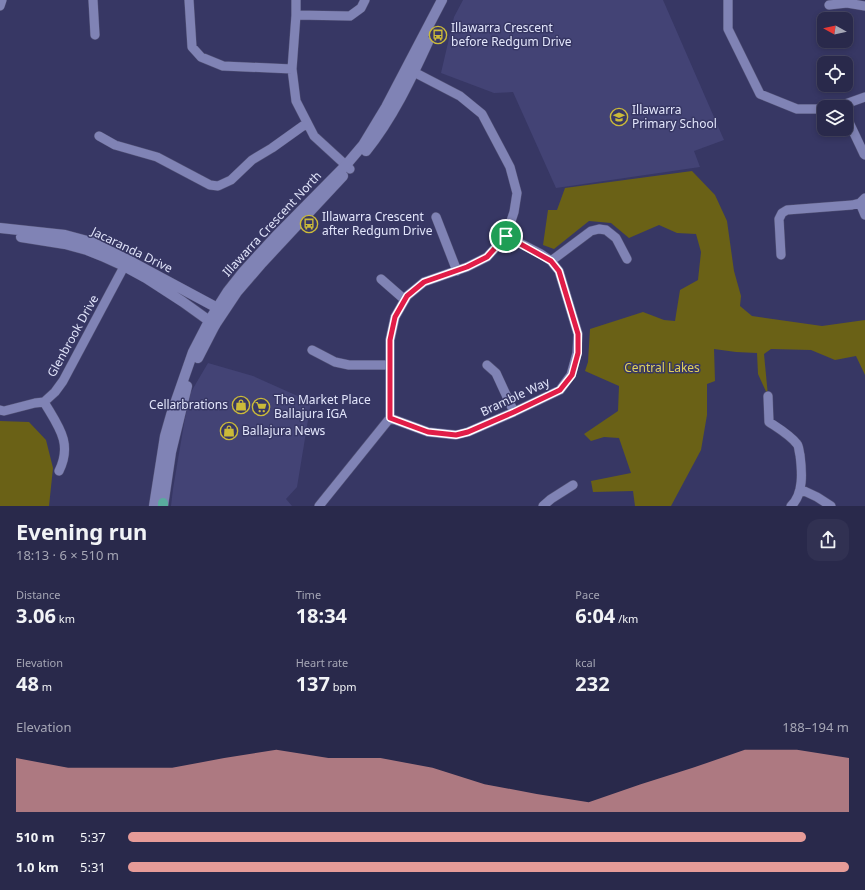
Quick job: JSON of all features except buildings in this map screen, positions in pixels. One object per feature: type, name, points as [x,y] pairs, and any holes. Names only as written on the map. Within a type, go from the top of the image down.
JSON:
[{"type":"main road","name":"Illawarra Crescent North","points":[[410,71],[442,0]]},
{"type":"main road","name":"Illawarra Crescent North","points":[[161,505],[171,452],[188,384],[212,323],[243,272],[275,237],[348,167],[410,71],[448,0]]},
{"type":"main road","name":"Jacaranda Drive","points":[[0,228],[65,235],[91,242],[126,263],[212,323]]},
{"type":"main road","name":"Jacaranda Drive","points":[[0,235],[65,244],[126,263],[220,309]]},
{"type":"street","points":[[0,6],[2,0]]},
{"type":"street","points":[[94,0],[95,35]]},
{"type":"street","points":[[189,0],[192,47],[201,57],[223,66],[292,69]]},
{"type":"street","points":[[296,0],[292,69],[296,101],[314,136],[348,167]]},
{"type":"street","points":[[296,16],[350,16],[361,8],[365,0]]},
{"type":"street","points":[[728,0],[728,29],[760,94],[797,109],[817,109]]},
{"type":"street","points":[[828,5],[847,3],[865,6]]},
{"type":"street","points":[[319,506],[390,418],[390,340],[395,317],[407,296],[424,282],[467,267],[487,257],[506,236],[514,212],[517,193],[510,167],[482,114],[460,96],[410,71]]},
{"type":"street","points":[[853,101],[865,97]]},
{"type":"street","points":[[99,136],[115,145],[157,157],[210,185],[218,186],[231,180],[252,160],[272,148],[307,123]]},
{"type":"street","points":[[853,131],[865,155]]},
{"type":"street","points":[[781,255],[779,219],[782,212],[787,210],[852,205],[863,200],[865,215]]},
{"type":"street","points":[[436,217],[457,270]]},
{"type":"street","points":[[506,236],[551,261],[591,231],[599,229],[606,230],[616,238],[627,259]]},
{"type":"street","name":"Bramble Way","points":[[390,418],[428,432],[456,435],[468,432],[560,390],[572,375],[578,353],[578,334],[559,271],[551,261]]},
{"type":"street","name":"Glenbrook Drive","points":[[44,402],[55,392],[63,381],[126,263]]},
{"type":"street","points":[[381,280],[405,300]]},
{"type":"street","points":[[312,350],[335,362],[349,365],[390,365]]},
{"type":"street","points":[[487,365],[496,373],[514,412]]},
{"type":"street","points":[[768,396],[769,422],[784,432],[798,445],[801,466],[800,488],[794,503],[791,506]]},
{"type":"street","points":[[0,410],[4,411],[44,402],[57,423],[65,445],[64,462],[59,472]]},
{"type":"street","points":[[543,506],[573,485]]},
{"type":"street","points":[[800,488],[831,506]]},
{"type":"shaded area","name":"Illawarra Primary School","points":[[463,0],[663,0],[724,140],[694,151],[700,167],[556,188],[513,92],[494,93],[441,73],[454,17]]},
{"type":"shaded area","points":[[208,363],[253,376],[311,402],[297,487],[286,499],[292,506],[171,506],[185,418],[191,392]]},
{"type":"green space","name":"Central Lakes","points":[[692,171],[715,195],[727,221],[734,271],[741,296],[740,306],[752,316],[822,326],[865,320],[865,375],[856,356],[835,360],[811,350],[771,349],[764,354],[768,396],[758,374],[757,353],[714,349],[715,381],[707,384],[707,415],[701,450],[671,506],[635,506],[633,491],[593,492],[591,481],[631,473],[619,438],[604,437],[591,441],[584,434],[618,411],[619,386],[585,371],[588,362],[590,329],[643,312],[664,320],[675,321],[680,290],[698,280],[701,252],[696,234],[677,233],[659,225],[629,238],[611,223],[589,221],[554,249],[543,245],[548,210],[557,210],[565,188]]},
{"type":"green space","points":[[0,421],[29,422],[46,440],[53,468],[49,506],[0,506]]},
{"type":"place","name":"Illawarra Crescent before Redgum Drive","points":[[438,35]]},
{"type":"place","name":"Illawarra Primary School","points":[[619,117]]},
{"type":"place","name":"Illawarra Crescent after Redgum Drive","points":[[309,224]]},
{"type":"place","name":"Cellarbrations","points":[[241,405]]},
{"type":"place","name":"The Market Place Ballajura IGA","points":[[261,407]]},
{"type":"place","name":"Ballajura News","points":[[229,431]]},
{"type":"route","points":[[506,236],[541,254],[551,261],[559,271],[578,334],[578,353],[572,375],[560,390],[468,432],[456,435],[428,432],[390,418],[390,340],[395,317],[407,296],[424,282],[467,267],[487,257],[506,236]]}]
